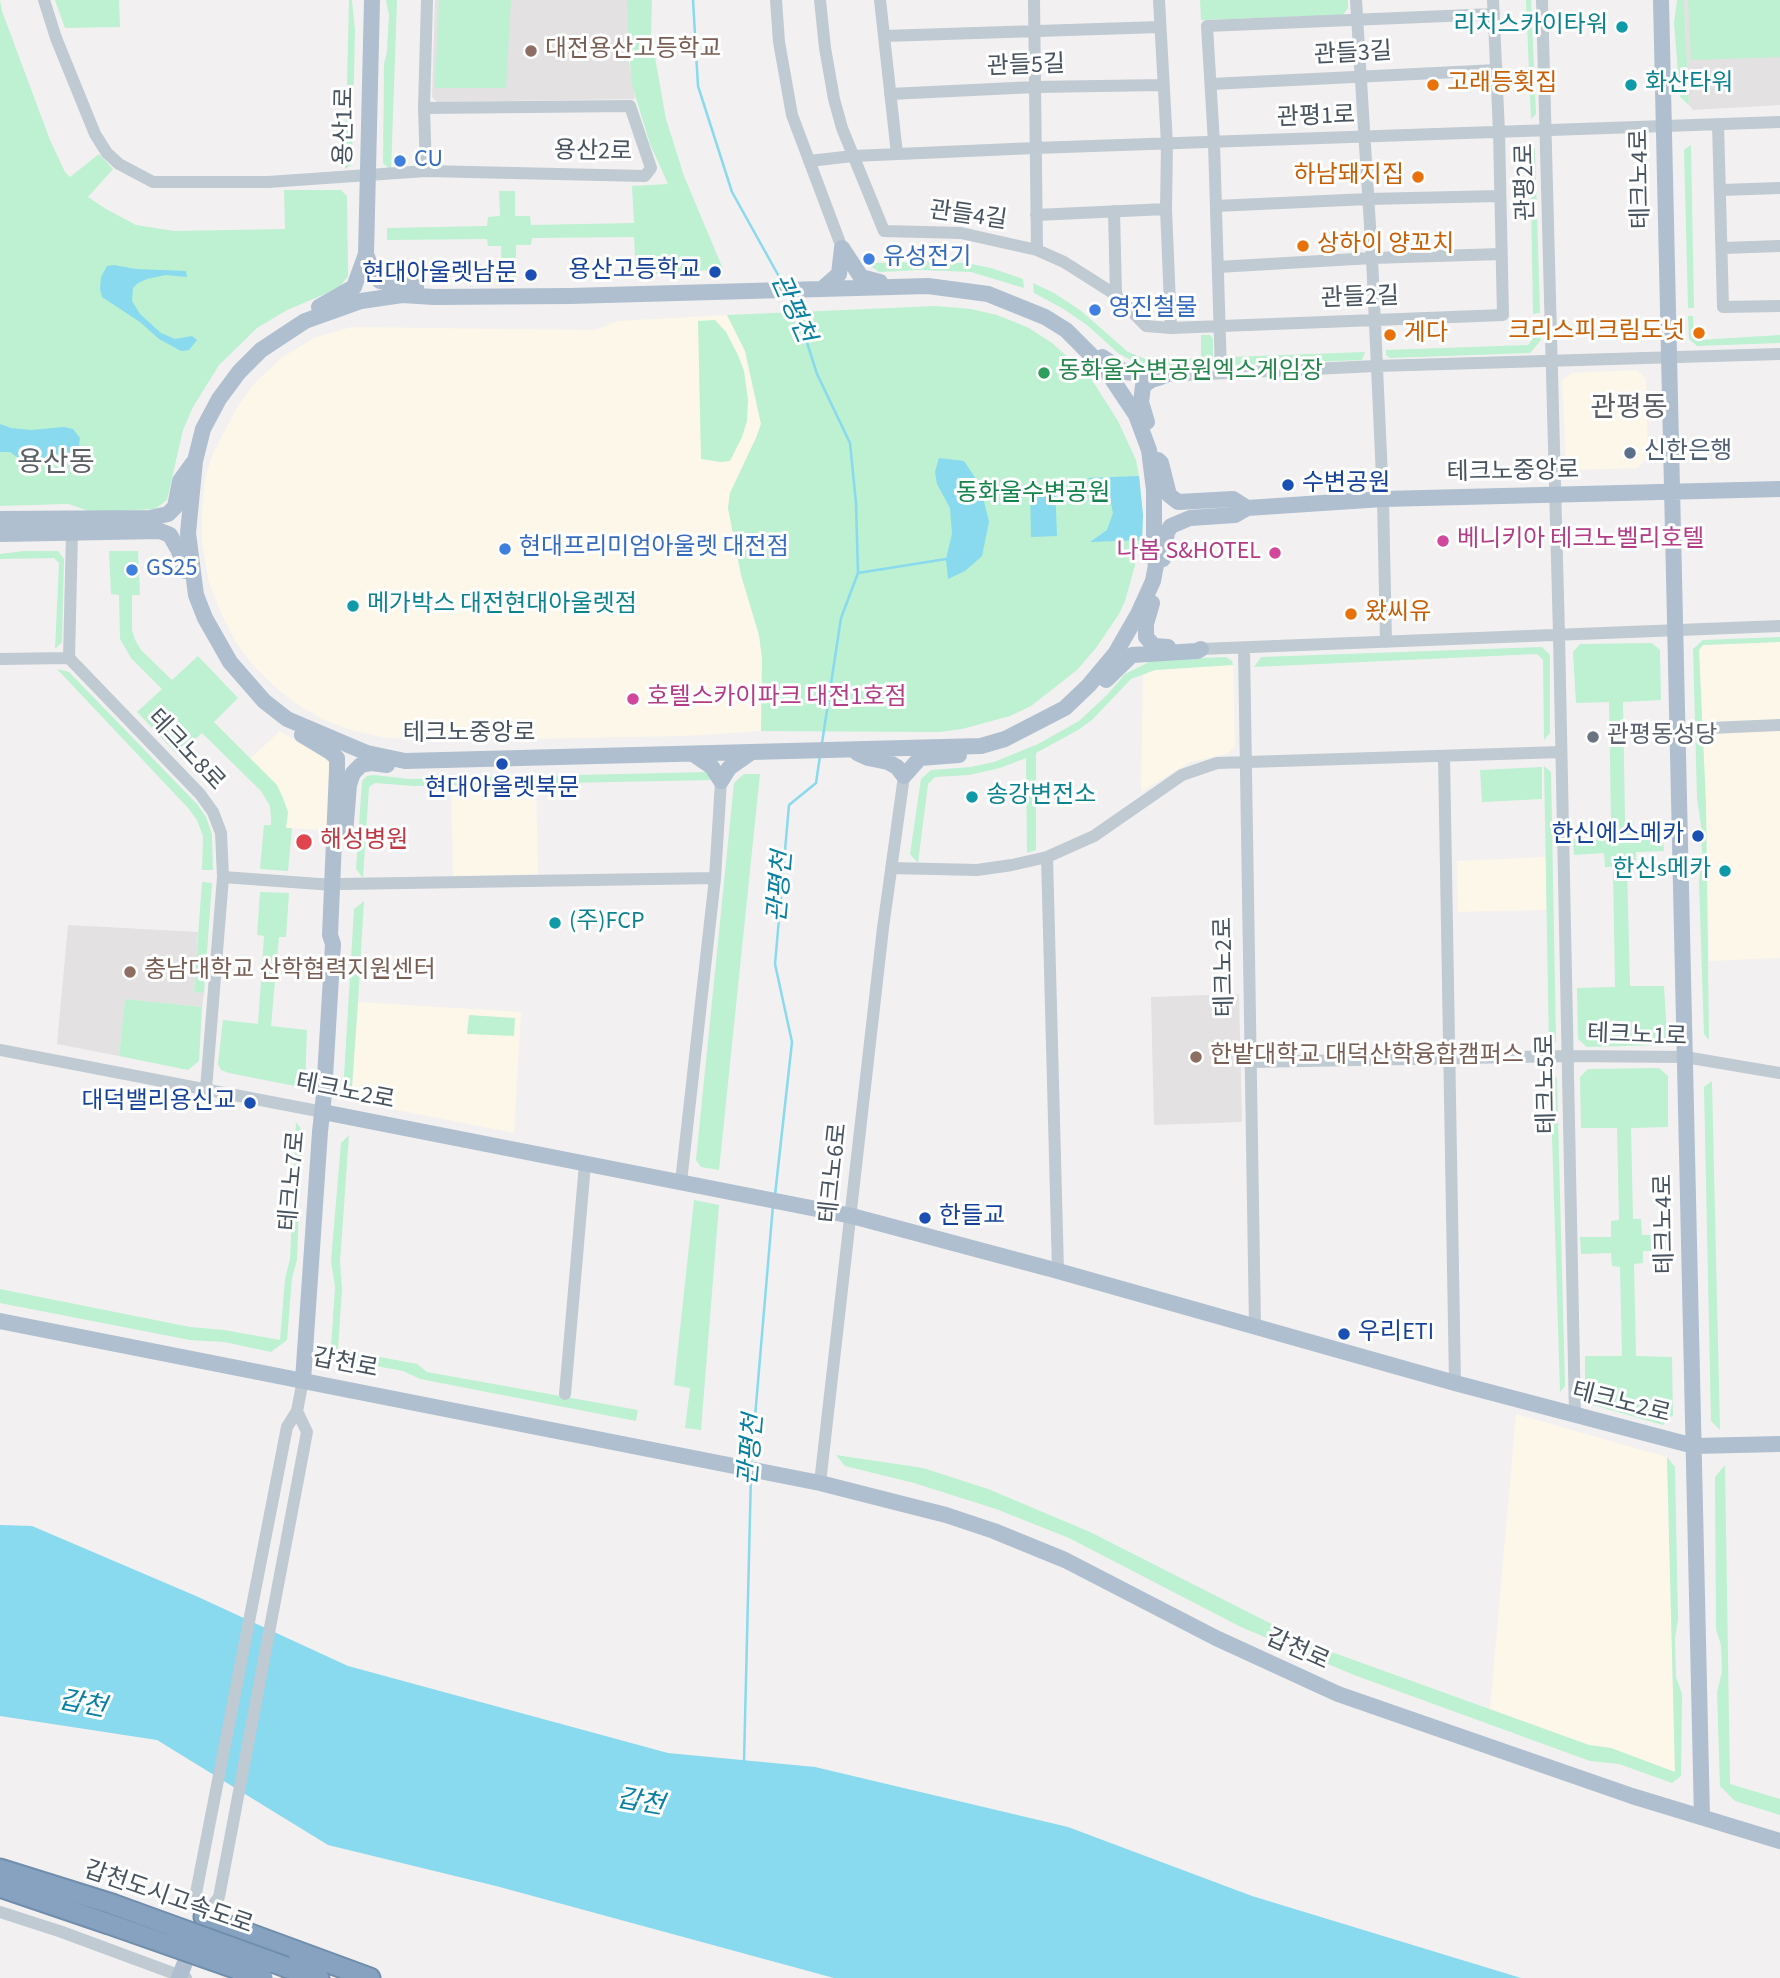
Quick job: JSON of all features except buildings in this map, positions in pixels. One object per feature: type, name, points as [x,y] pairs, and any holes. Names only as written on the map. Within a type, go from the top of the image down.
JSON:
[{"type":"highway","name":"갑천도시고속도로","points":[[0,1868],[263,1978]]},
{"type":"highway","name":"갑천도시고속도로","points":[[0,1887],[109,1914],[319,1978]]},
{"type":"highway","points":[[204,1917],[370,1978]]},
{"type":"main road","name":"용산1로","points":[[305,321],[320,306],[354,288],[366,254],[372,0]]},
{"type":"main road","name":"테크노4로","points":[[1661,0],[1702,1817]]},
{"type":"main road","points":[[831,285],[839,274],[842,248]]},
{"type":"main road","points":[[842,248],[861,277],[875,282],[888,282],[894,287]]},
{"type":"main road","points":[[366,254],[374,275],[380,281],[414,286],[434,297]]},
{"type":"main road","points":[[831,285],[929,286],[988,295],[1045,317],[1081,343],[1106,370],[1136,415],[1147,442],[1161,463],[1169,495],[1178,502],[1233,499],[1247,508],[1235,515],[1190,518],[1171,526],[1167,532],[1163,559],[1125,639],[1090,685],[1065,708]]},
{"type":"main road","name":"테크노중앙로","points":[[831,285],[728,292],[434,297],[402,295],[361,301],[305,321],[261,350],[239,372],[202,429],[195,461],[188,533],[196,595],[205,618],[230,662],[264,701],[287,719],[367,752],[405,761],[756,753],[848,748],[888,755]]},
{"type":"main road","points":[[1081,343],[1125,372],[1164,376]]},
{"type":"main road","points":[[1164,376],[1143,386],[1141,402],[1148,419],[1147,442],[1154,490],[1155,573],[1154,598],[1146,624],[1148,642],[1154,646],[1194,646],[1201,649]]},
{"type":"main road","points":[[0,534],[72,533],[150,524],[175,507],[180,481],[195,461]]},
{"type":"main road","name":"테크노중앙로","points":[[1247,508],[1383,499],[1780,489]]},
{"type":"main road","points":[[0,519],[150,524],[170,535],[179,551],[188,584],[196,595]]},
{"type":"main road","points":[[888,755],[904,776],[920,758],[958,755],[1005,739],[1065,708],[1084,702],[1132,655],[1201,649]]},
{"type":"main road","name":"테크노7로","points":[[287,719],[301,735],[337,758],[337,885]]},
{"type":"main road","points":[[888,755],[981,746]]},
{"type":"main road","points":[[692,754],[712,767],[721,781],[729,768],[756,753]]},
{"type":"main road","name":"테크노7로","points":[[303,1380],[323,1112],[332,944],[330,935],[349,785],[353,773],[361,765],[387,765],[405,761]]},
{"type":"main road","name":"테크노2로","points":[[323,1112],[852,1216],[1455,1383],[1694,1446],[1780,1444]]},
{"type":"main road","name":"갑천로","points":[[0,1321],[813,1482],[946,1515],[1065,1560],[1227,1644],[1338,1694],[1532,1762],[1780,1841]]},
{"type":"main road","points":[[182,1977],[204,1917]]},
{"type":"street","name":"용산2로","points":[[44,0],[56,38],[96,134],[107,153],[129,171],[153,182],[268,182],[426,171],[645,176],[651,168],[630,106],[424,108]]},
{"type":"street","points":[[426,171],[424,108],[427,0]]},
{"type":"street","points":[[776,0],[779,42],[792,115],[842,248]]},
{"type":"street","points":[[820,0],[834,99],[853,156]]},
{"type":"street","points":[[880,0],[897,154]]},
{"type":"street","points":[[1034,0],[1037,250]]},
{"type":"street","points":[[1159,0],[1167,144],[1166,209],[1171,328]]},
{"type":"street","name":"관들3길","points":[[1356,0],[1356,21]]},
{"type":"street","points":[[1493,0],[1500,132]]},
{"type":"street","name":"관평2로","points":[[1542,0],[1559,634]]},
{"type":"street","name":"관들3길","points":[[1214,143],[1207,26],[1494,14]]},
{"type":"street","points":[[1356,21],[1372,258],[1383,499],[1386,642]]},
{"type":"street","name":"관들5길","points":[[884,37],[1160,27]]},
{"type":"street","name":"관들3길","points":[[1211,84],[1496,70]]},
{"type":"street","name":"관들5길","points":[[890,94],[1035,87],[1163,85]]},
{"type":"street","name":"관평1로","points":[[809,161],[853,156],[1035,148],[1780,122]]},
{"type":"street","points":[[1718,124],[1723,307],[1780,306]]},
{"type":"street","name":"관들2길","points":[[1171,328],[1503,315],[1500,132]]},
{"type":"street","points":[[1214,143],[1221,373]]},
{"type":"street","name":"관들4길","points":[[853,156],[884,232],[961,233],[1037,250],[1064,262],[1116,295],[1146,326],[1171,328]]},
{"type":"street","points":[[1721,190],[1780,188]]},
{"type":"street","points":[[1216,206],[1500,196]]},
{"type":"street","name":"관들4길","points":[[1036,215],[1166,209]]},
{"type":"street","points":[[1114,211],[1116,295]]},
{"type":"street","points":[[1723,248],[1780,246]]},
{"type":"street","name":"관들2길","points":[[1219,267],[1501,254]]},
{"type":"street","points":[[1164,376],[1376,366],[1780,354]]},
{"type":"street","points":[[0,659],[69,658],[72,533]]},
{"type":"street","points":[[1201,649],[1780,626]]},
{"type":"street","name":"테크노5로","points":[[1559,634],[1575,1415]]},
{"type":"street","name":"테크노2로","points":[[1244,648],[1255,1327]]},
{"type":"street","name":"테크노8로","points":[[69,658],[200,794],[221,833],[223,877],[206,1089]]},
{"type":"street","points":[[1710,728],[1780,725]]},
{"type":"street","points":[[891,868],[977,870],[1048,857],[1094,836],[1182,775],[1216,763],[1561,752]]},
{"type":"street","points":[[1444,756],[1455,1383]]},
{"type":"street","name":"테크노6로","points":[[813,1482],[852,1216],[891,868],[904,776]]},
{"type":"street","points":[[681,1182],[705,979],[721,781]]},
{"type":"street","points":[[1048,857],[1058,1271]]},
{"type":"street","points":[[223,877],[337,885],[715,878]]},
{"type":"street","name":"테크노2로","points":[[0,1050],[323,1112]]},
{"type":"street","name":"테크노1로","points":[[1251,1062],[1568,1056],[1685,1057],[1780,1073]]},
{"type":"street","points":[[565,1394],[584,1164]]},
{"type":"street","points":[[204,1917],[196,1893],[287,1427],[298,1411],[303,1380]]},
{"type":"street","points":[[204,1917],[219,1897],[307,1432],[298,1411]]},
{"type":"street","points":[[0,1912],[182,1977]]},
{"type":"shaded area","name":"대전용산고등학교","points":[[435,0],[627,0],[629,62],[635,99],[437,102],[432,97]]},
{"type":"shaded area","points":[[1684,0],[1780,0],[1780,105],[1693,110],[1689,105]]},
{"type":"shaded area","points":[[727,315],[745,351],[761,424],[730,493],[728,508],[741,575],[759,635],[762,658],[761,731],[687,736],[424,741],[381,737],[322,719],[295,703],[252,664],[237,644],[209,583],[202,542],[205,478],[213,453],[238,406],[254,384],[281,358],[314,338],[351,327],[595,330],[618,321]]},
{"type":"shaded area","points":[[1637,370],[1646,379],[1648,457],[1638,468],[1573,470],[1566,463],[1562,381],[1571,373]]},
{"type":"shaded area","points":[[1780,642],[1780,958],[1709,961],[1699,650],[1703,645]]},
{"type":"shaded area","points":[[1233,665],[1235,746],[1227,754],[1190,762],[1141,792],[1143,675],[1155,670]]},
{"type":"shaded area","points":[[280,731],[324,754],[332,765],[327,830],[286,828],[288,812],[277,785],[250,759]]},
{"type":"shaded area","points":[[536,783],[538,874],[453,876],[451,785]]},
{"type":"shaded area","points":[[1546,857],[1546,910],[1458,912],[1457,861]]},
{"type":"shaded area","name":"충남대학교 산학협력지원센터","points":[[68,925],[198,932],[194,991],[204,993],[202,1007],[125,999],[119,1056],[57,1044]]},
{"type":"shaded area","name":"한밭대학교 대덕산학융합캠퍼스","points":[[1239,994],[1242,1122],[1154,1125],[1151,997]]},
{"type":"shaded area","points":[[358,1002],[521,1012],[514,1133],[351,1101]]},
{"type":"shaded area","points":[[1516,1414],[1667,1457],[1675,1772],[1611,1748],[1589,1745],[1490,1709]]},
{"type":"green space","points":[[0,0],[50,140],[65,172],[70,177],[99,154],[113,169],[88,197],[106,209],[136,225],[174,231],[285,229],[284,190],[341,190],[347,196],[348,276],[339,288],[287,310],[257,328],[219,365],[193,407],[183,430],[167,500],[155,509],[92,512],[68,504],[0,506]]},
{"type":"green space","points":[[55,0],[119,0],[120,27],[65,28]]},
{"type":"green space","points":[[349,0],[352,0],[355,30],[352,164],[345,169]]},
{"type":"green space","points":[[386,0],[397,0],[391,171],[383,163],[384,64],[389,15]]},
{"type":"green space","points":[[439,0],[511,0],[506,88],[435,88]]},
{"type":"green space","points":[[627,0],[652,0],[651,35],[666,119],[684,176],[723,269],[636,275],[634,237],[532,238],[531,245],[516,245],[516,277],[502,276],[501,246],[488,246],[487,239],[387,240],[387,228],[487,226],[488,217],[500,216],[499,191],[515,191],[515,216],[530,216],[531,225],[634,223],[632,186],[668,184],[650,144],[632,85]]},
{"type":"green space","points":[[1200,0],[1348,0],[1348,8],[1343,15],[1201,20]]},
{"type":"green space","points":[[1526,0],[1531,0],[1536,114],[1531,119]]},
{"type":"green space","points":[[1677,0],[1684,0],[1689,105],[1680,97],[1674,23]]},
{"type":"green space","points":[[1688,0],[1780,0],[1780,57],[1691,60]]},
{"type":"green space","points":[[1530,144],[1535,149],[1540,313],[1533,314]]},
{"type":"green space","points":[[1691,145],[1694,308],[1688,308],[1684,150]]},
{"type":"green space","points":[[866,263],[966,263],[991,268],[1023,279],[1024,288],[971,272],[879,272]]},
{"type":"green space","points":[[1033,283],[1080,310],[1128,352],[1148,360],[1201,358],[1201,335],[1210,335],[1213,339],[1213,363],[1209,367],[1144,367],[1118,353],[1087,325],[1062,308],[1034,293]]},
{"type":"green space","name":"동화울수변공원","points":[[936,306],[971,309],[997,315],[1029,328],[1052,343],[1090,377],[1118,421],[1136,460],[1139,476],[1143,515],[1142,540],[1125,601],[1096,648],[1077,670],[1031,706],[1010,716],[962,729],[939,732],[761,731],[762,658],[759,635],[741,575],[728,508],[730,493],[761,424],[745,351],[727,315]]},
{"type":"green space","points":[[1688,316],[1693,316],[1694,335],[1699,340],[1780,335],[1780,343],[1697,346],[1689,339]]},
{"type":"green space","points":[[715,320],[726,332],[738,355],[744,371],[748,400],[747,421],[742,437],[730,461],[720,462],[701,459],[698,321]]},
{"type":"green space","points":[[1540,321],[1541,340],[1530,353],[1390,358],[1386,355],[1386,350],[1528,345],[1534,337],[1533,322]]},
{"type":"green space","points":[[1365,352],[1362,360],[1234,365],[1229,360],[1229,357]]},
{"type":"green space","points":[[58,551],[64,559],[62,642],[55,649],[59,563],[54,558],[0,559],[0,554]]},
{"type":"green space","points":[[109,551],[138,551],[140,595],[132,595],[132,630],[141,650],[172,680],[198,656],[238,698],[214,722],[277,785],[288,812],[286,828],[292,828],[288,871],[260,869],[264,825],[271,825],[270,806],[261,791],[202,733],[178,755],[137,712],[162,689],[131,658],[120,639],[119,595],[111,594]]},
{"type":"green space","points":[[1780,637],[1780,642],[1703,645],[1699,650],[1706,805],[1709,1040],[1704,1034],[1699,881],[1702,854],[1697,798],[1693,649],[1703,640]]},
{"type":"green space","points":[[1652,643],[1660,650],[1661,700],[1623,702],[1625,820],[1633,821],[1635,836],[1663,835],[1664,851],[1636,852],[1636,865],[1627,866],[1630,986],[1664,986],[1667,1037],[1661,1045],[1587,1047],[1578,1039],[1577,988],[1615,987],[1613,867],[1605,867],[1604,853],[1574,855],[1573,839],[1604,837],[1603,822],[1611,821],[1609,702],[1576,703],[1573,652],[1580,644]]},
{"type":"green space","points":[[1542,647],[1550,655],[1550,733],[1544,740],[1543,660],[1537,654],[1254,667],[1261,657]]},
{"type":"green space","points":[[1226,657],[1233,665],[1155,670],[1131,679],[1092,720],[1036,753],[1036,850],[1027,853],[1026,758],[1000,768],[969,775],[935,777],[928,784],[918,863],[910,854],[921,779],[931,770],[994,762],[1038,744],[1079,721],[1125,674],[1153,660]]},
{"type":"green space","points":[[57,669],[69,672],[197,804],[206,817],[212,834],[213,870],[202,870],[203,836],[197,820],[188,808]]},
{"type":"green space","points":[[1544,766],[1551,772],[1556,1042],[1549,1048]]},
{"type":"green space","points":[[1542,767],[1542,799],[1482,802],[1480,770]]},
{"type":"green space","points":[[706,772],[713,780],[414,786],[375,783],[369,787],[363,878],[356,869],[362,781],[367,776],[410,779]]},
{"type":"green space","points":[[744,774],[760,774],[719,1170],[701,1167],[696,1160],[734,783]]},
{"type":"green space","points":[[202,882],[212,883],[204,993],[194,992]]},
{"type":"green space","points":[[260,892],[289,893],[286,937],[279,937],[271,1026],[307,1030],[305,1085],[295,1086],[229,1073],[221,1070],[218,1064],[223,1020],[258,1024],[264,936],[257,935]]},
{"type":"green space","points":[[364,901],[351,1101],[343,1093],[354,909]]},
{"type":"green space","points":[[125,999],[202,1007],[199,1061],[188,1070],[119,1056]]},
{"type":"green space","points":[[469,1015],[515,1018],[514,1036],[467,1034]]},
{"type":"green space","points":[[1659,1068],[1668,1076],[1668,1127],[1631,1128],[1633,1219],[1641,1219],[1642,1235],[1671,1234],[1671,1251],[1643,1251],[1643,1263],[1634,1264],[1636,1356],[1672,1357],[1673,1415],[1663,1425],[1590,1404],[1585,1397],[1585,1356],[1622,1356],[1620,1267],[1612,1266],[1611,1253],[1581,1254],[1580,1237],[1611,1237],[1611,1221],[1619,1220],[1617,1128],[1581,1128],[1580,1077],[1588,1069]]},
{"type":"green space","points":[[1550,1072],[1557,1078],[1565,1386],[1560,1392]]},
{"type":"green space","points":[[1712,1081],[1720,1430],[1711,1421],[1704,1087]]},
{"type":"green space","points":[[296,1122],[302,1130],[297,1260],[292,1278],[287,1340],[271,1352],[224,1342],[190,1340],[0,1303],[0,1289],[190,1327],[280,1340],[285,1279],[290,1259]]},
{"type":"green space","points":[[349,1135],[340,1262],[342,1289],[338,1349],[417,1364],[427,1372],[638,1410],[636,1421],[420,1379],[403,1371],[339,1359],[331,1348],[335,1287],[331,1261],[341,1143]]},
{"type":"green space","points":[[694,1200],[719,1205],[701,1430],[685,1428],[690,1388],[674,1385]]},
{"type":"green space","points":[[836,1455],[923,1468],[988,1489],[1090,1532],[1315,1646],[1589,1745],[1611,1748],[1675,1772],[1667,1457],[1675,1467],[1678,1619],[1675,1639],[1676,1677],[1682,1694],[1681,1776],[1672,1783],[1619,1764],[1590,1761],[1354,1675],[1241,1627],[1069,1538],[996,1509],[914,1483],[845,1466]]},
{"type":"green space","points":[[1725,1465],[1730,1784],[1780,1799],[1780,1815],[1735,1801],[1720,1786],[1717,1692],[1722,1672],[1721,1645],[1716,1629],[1715,1477]]},
{"type":"water","points":[[107,266],[136,269],[186,271],[187,277],[166,275],[138,283],[133,288],[132,301],[140,314],[161,333],[175,339],[192,336],[197,340],[189,350],[181,351],[159,339],[140,322],[102,297],[101,277]]},
{"type":"water","points":[[0,424],[31,430],[64,427],[73,429],[80,438],[79,446],[73,453],[53,455],[37,461],[21,460],[10,452],[0,452]]},
{"type":"water","points":[[939,458],[964,461],[980,485],[989,522],[982,556],[965,571],[948,579],[946,559],[952,534],[950,508],[937,484],[935,472]]},
{"type":"water","points":[[1139,476],[1143,515],[1142,540],[1090,542],[1107,530],[1113,513],[1109,494],[1095,481],[1087,478]]},
{"type":"water","points":[[1055,486],[1057,536],[1031,537],[1030,487]]},
{"type":"water","name":"갑천","points":[[0,1525],[32,1526],[196,1596],[348,1666],[668,1753],[815,1767],[1068,1827],[1252,1896],[1521,1978],[834,1978],[496,1886],[328,1845],[157,1740],[0,1716]]},
{"type":"waterway","name":"관평천","points":[[693,0],[698,86],[732,192],[782,282]]},
{"type":"waterway","name":"관평천","points":[[789,295],[797,311],[817,374],[850,443],[856,503],[858,573],[841,618],[822,743]]},
{"type":"waterway","points":[[858,573],[946,559]]},
{"type":"waterway","name":"관평천","points":[[775,1195],[792,1042],[775,964],[789,805],[816,783],[820,756]]},
{"type":"waterway","name":"관평천","points":[[751,1464],[773,1205]]},
{"type":"waterway","name":"관평천","points":[[744,1761],[751,1474]]},
{"type":"place","name":"리치스카이타워","points":[[1622,27]]},
{"type":"place","name":"대전용산고등학교","points":[[531,51]]},
{"type":"place","name":"고래등횟집","points":[[1433,85]]},
{"type":"place","name":"화산타워","points":[[1631,85]]},
{"type":"place","name":"CU","points":[[400,161]]},
{"type":"place","name":"하남돼지집","points":[[1418,177]]},
{"type":"place","name":"상하이 양꼬치","points":[[1303,246]]},
{"type":"place","name":"유성전기","points":[[869,259]]},
{"type":"place","name":"용산고등학교","points":[[715,272]]},
{"type":"place","name":"현대아울렛남문","points":[[531,275]]},
{"type":"place","name":"영진철물","points":[[1095,310]]},
{"type":"place","name":"크리스피크림도넛","points":[[1699,333]]},
{"type":"place","name":"게다","points":[[1390,335]]},
{"type":"place","name":"동화울수변공원엑스게임장","points":[[1044,373]]},
{"type":"place","name":"신한은행","points":[[1630,453]]},
{"type":"place","name":"수변공원","points":[[1288,485]]},
{"type":"place","name":"베니키아 테크노벨리호텔","points":[[1443,541]]},
{"type":"place","name":"현대프리미엄아울렛 대전점","points":[[505,549]]},
{"type":"place","name":"나봄 S&HOTEL","points":[[1275,553]]},
{"type":"place","name":"GS25","points":[[132,570]]},
{"type":"place","name":"메가박스 대전현대아울렛점","points":[[353,606]]},
{"type":"place","name":"왔씨유","points":[[1351,614]]},
{"type":"place","name":"호텔스카이파크 대전1호점","points":[[633,699]]},
{"type":"place","name":"관평동성당","points":[[1593,737]]},
{"type":"place","name":"현대아울렛북문","points":[[502,764]]},
{"type":"place","name":"송강변전소","points":[[972,797]]},
{"type":"place","name":"한신에스메카","points":[[1698,836]]},
{"type":"place","name":"해성병원","points":[[304,842]]},
{"type":"place","name":"한신s메카","points":[[1725,871]]},
{"type":"place","name":"(주)FCP","points":[[555,923]]},
{"type":"place","name":"충남대학교 산학협력지원센터","points":[[130,972]]},
{"type":"place","name":"한밭대학교 대덕산학융합캠퍼스","points":[[1196,1057]]},
{"type":"place","name":"대덕밸리용신교","points":[[250,1103]]},
{"type":"place","name":"한들교","points":[[925,1218]]},
{"type":"place","name":"우리ETI","points":[[1344,1334]]},
{"type":"district","name":"관평동","points":[[1629,410]]},
{"type":"district","name":"용산동","points":[[56,465]]}]
